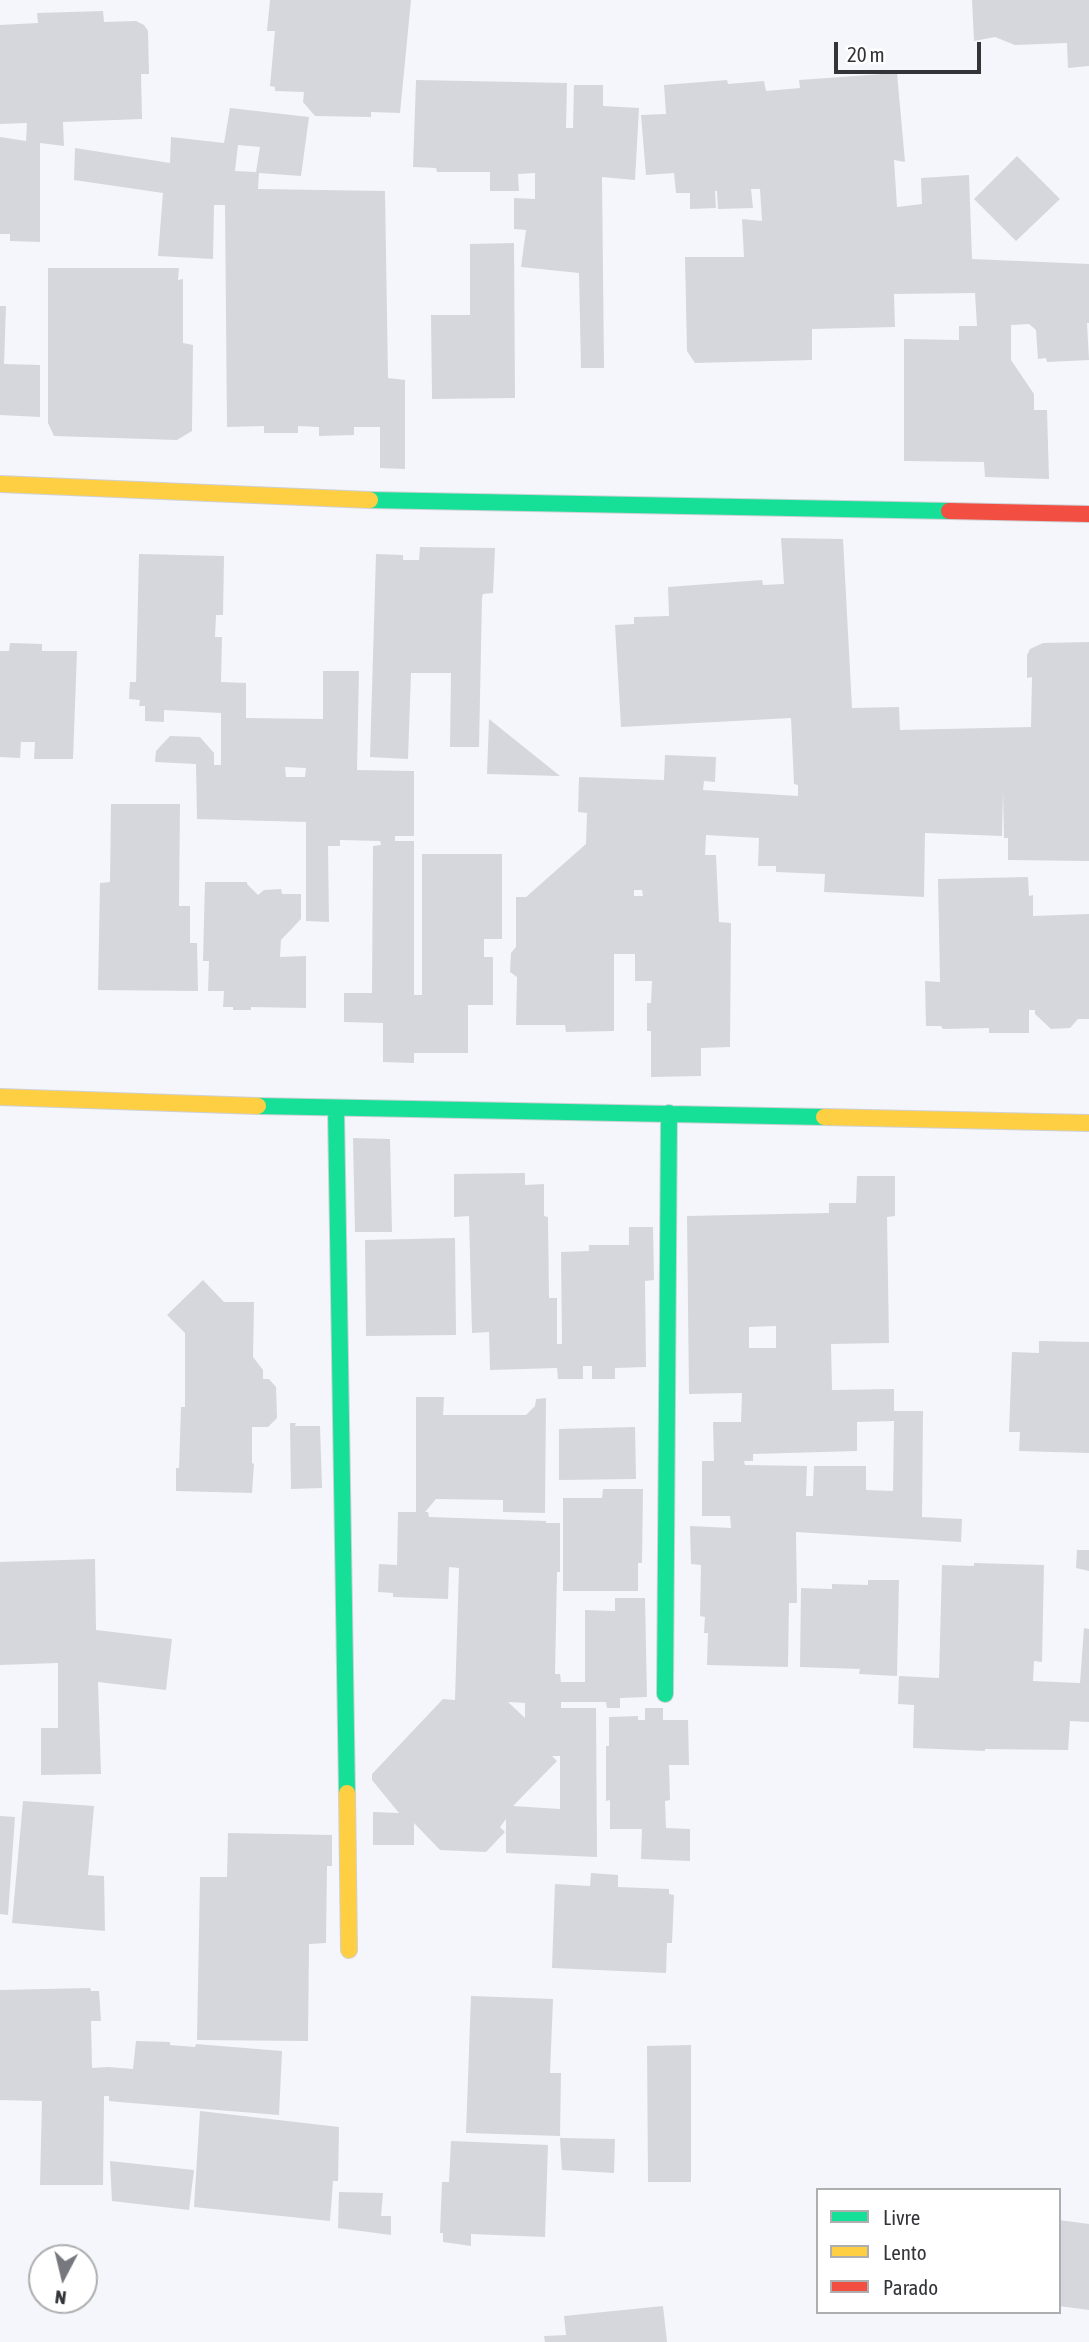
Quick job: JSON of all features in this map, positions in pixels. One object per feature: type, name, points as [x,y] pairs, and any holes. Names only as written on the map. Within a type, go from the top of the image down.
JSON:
[{"type":"street","points":[[0,484],[343,499],[1089,514]]},
{"type":"street","points":[[0,1097],[336,1109],[668,1113],[1089,1123]]},
{"type":"street","points":[[336,1109],[349,1950]]},
{"type":"street","points":[[665,1694],[668,1113]]},
{"type":"building","points":[[270,0],[411,0],[400,113],[371,112],[371,117],[315,116],[303,102],[304,92],[275,91],[275,87],[270,86],[275,31],[267,31]]},
{"type":"building","points":[[972,0],[1089,0],[1089,66],[1068,68],[1067,43],[1015,45],[995,37],[974,41]]},
{"type":"building","points":[[103,11],[104,22],[136,21],[148,31],[149,74],[141,74],[142,119],[63,122],[64,146],[40,143],[40,242],[10,241],[10,234],[0,234],[0,137],[26,141],[27,123],[0,124],[0,25],[38,23],[37,13]]},
{"type":"building","points":[[897,73],[905,162],[894,160],[897,207],[922,204],[921,178],[969,175],[972,259],[1089,264],[1089,360],[1047,362],[1046,358],[1038,359],[1036,330],[1029,324],[1011,325],[1011,360],[1034,394],[1034,410],[1047,410],[1049,479],[985,477],[984,462],[904,461],[904,339],[959,340],[959,326],[977,326],[975,293],[894,294],[895,327],[812,329],[812,360],[695,363],[687,351],[685,257],[744,257],[742,219],[762,221],[760,189],[751,189],[753,208],[718,209],[715,191],[716,208],[690,209],[690,193],[676,193],[674,173],[646,175],[641,115],[666,114],[664,85],[727,80],[728,84],[764,81],[766,91],[800,88],[799,80]]},
{"type":"building","points":[[416,80],[567,83],[566,128],[573,128],[574,85],[603,85],[603,106],[639,108],[635,180],[602,177],[604,368],[581,368],[579,273],[521,267],[526,230],[514,229],[514,198],[535,199],[535,173],[518,174],[519,191],[490,191],[490,172],[437,172],[436,168],[413,167]]},
{"type":"building","points":[[230,108],[309,117],[301,176],[259,173],[258,189],[385,191],[388,378],[405,380],[405,469],[380,468],[380,427],[354,427],[354,435],[319,436],[319,427],[298,426],[298,433],[264,433],[264,426],[227,427],[225,205],[214,205],[213,259],[158,256],[163,193],[74,180],[75,148],[170,163],[171,137],[224,143]],"holes":[[[238,145],[260,147],[256,172],[235,171]]]},
{"type":"building","points":[[1017,156],[1060,199],[1016,241],[974,199]]},
{"type":"building","points":[[514,243],[515,398],[432,399],[431,315],[470,315],[470,244]]},
{"type":"building","points":[[48,268],[179,268],[178,280],[183,279],[183,343],[193,345],[192,431],[177,440],[54,436],[48,423]]},
{"type":"building","points":[[0,306],[6,306],[4,364],[40,365],[40,417],[0,415]]},
{"type":"building","points":[[781,538],[843,539],[852,708],[899,707],[900,730],[1031,727],[1032,677],[1027,678],[1027,655],[1030,649],[1043,643],[1089,642],[1089,861],[1008,860],[1008,838],[1004,838],[1003,791],[1002,836],[925,833],[924,897],[824,892],[825,874],[776,872],[776,866],[758,866],[759,838],[706,835],[705,855],[716,855],[719,922],[731,923],[730,1047],[701,1048],[701,1076],[651,1077],[651,1031],[647,1031],[647,1003],[651,1003],[652,981],[635,981],[635,954],[614,954],[614,1031],[566,1032],[565,1025],[516,1025],[517,977],[510,972],[511,953],[516,947],[516,897],[526,897],[586,844],[587,813],[578,812],[579,777],[664,780],[665,755],[716,757],[715,782],[704,781],[703,790],[798,796],[798,785],[794,784],[791,718],[621,727],[615,625],[634,624],[634,617],[669,616],[668,587],[762,580],[763,585],[784,584]],"holes":[[[634,890],[642,890],[643,896],[634,896]]]},
{"type":"building","points":[[420,547],[495,548],[493,593],[483,594],[482,598],[479,747],[450,747],[451,673],[411,673],[408,759],[370,757],[376,554],[403,555],[403,560],[419,560]]},
{"type":"building","points":[[139,554],[224,556],[223,615],[216,615],[215,637],[222,637],[221,682],[246,683],[246,718],[323,719],[323,671],[359,671],[357,770],[414,771],[414,836],[395,836],[395,841],[414,841],[414,995],[422,995],[422,854],[502,854],[502,939],[484,939],[484,957],[493,957],[493,1005],[468,1005],[468,1053],[414,1053],[414,1063],[383,1062],[383,1023],[344,1022],[344,993],[372,993],[373,846],[381,845],[380,841],[340,840],[340,846],[328,846],[329,922],[306,921],[306,822],[197,819],[196,764],[155,762],[156,751],[170,736],[200,737],[214,753],[214,765],[221,765],[221,713],[164,710],[164,722],[145,721],[145,706],[139,706],[140,700],[129,699],[130,682],[136,682]],"holes":[[[285,767],[306,768],[305,777],[286,777]]]},
{"type":"building","points":[[10,643],[42,644],[42,651],[77,651],[73,759],[34,759],[35,742],[21,742],[20,758],[0,757],[0,651],[9,651]]},
{"type":"building","points":[[489,719],[560,776],[487,774]]},
{"type":"building","points":[[111,804],[180,804],[179,906],[190,906],[190,943],[197,943],[198,991],[98,990],[100,883],[110,882]]},
{"type":"building","points":[[1028,877],[1029,896],[1033,895],[1033,916],[1089,914],[1089,1019],[1078,1019],[1070,1028],[1051,1029],[1035,1014],[1035,1010],[1029,1010],[1029,1033],[989,1033],[989,1028],[943,1029],[941,1026],[926,1026],[925,981],[940,982],[938,879]]},
{"type":"building","points":[[205,882],[247,882],[258,895],[264,890],[281,889],[282,894],[301,894],[301,919],[281,940],[280,957],[306,956],[306,1008],[251,1007],[251,1010],[233,1010],[233,1007],[223,1007],[224,991],[208,991],[209,961],[203,961]]},
{"type":"building","points":[[353,1138],[390,1139],[392,1232],[355,1232]]},
{"type":"building","points":[[525,1173],[525,1185],[544,1184],[544,1216],[548,1217],[549,1298],[557,1298],[557,1344],[562,1344],[561,1252],[589,1251],[589,1245],[629,1245],[629,1227],[653,1227],[654,1280],[645,1281],[646,1367],[615,1368],[615,1379],[592,1379],[592,1366],[583,1366],[583,1379],[558,1379],[557,1368],[490,1370],[489,1332],[472,1333],[469,1216],[454,1217],[454,1174]]},
{"type":"building","points":[[857,1176],[895,1176],[895,1216],[887,1217],[889,1343],[831,1344],[832,1390],[894,1389],[894,1411],[923,1411],[922,1517],[962,1519],[961,1542],[796,1532],[797,1603],[789,1603],[788,1667],[707,1665],[708,1633],[704,1633],[705,1617],[700,1616],[701,1565],[691,1564],[690,1526],[731,1528],[730,1516],[702,1516],[702,1461],[714,1461],[713,1422],[741,1422],[742,1393],[689,1394],[687,1216],[829,1213],[829,1203],[856,1203]],"holes":[[[776,1326],[776,1348],[749,1348],[749,1327]],[[894,1421],[893,1491],[866,1490],[866,1466],[814,1466],[813,1496],[806,1496],[807,1466],[745,1465],[744,1461],[753,1461],[753,1454],[857,1451],[857,1422]]]},
{"type":"building","points":[[455,1238],[456,1335],[366,1336],[365,1240]]},
{"type":"building","points":[[203,1280],[224,1302],[254,1302],[253,1357],[263,1370],[263,1379],[269,1379],[276,1387],[277,1418],[268,1427],[252,1427],[252,1493],[176,1491],[181,1407],[185,1407],[185,1333],[167,1315]]},
{"type":"building","points":[[1039,1341],[1089,1342],[1089,1453],[1019,1451],[1020,1432],[1009,1432],[1012,1352],[1039,1353]]},
{"type":"building","points":[[416,1397],[444,1397],[443,1415],[526,1415],[535,1406],[536,1399],[546,1398],[545,1513],[503,1512],[503,1500],[436,1499],[425,1512],[428,1512],[429,1517],[560,1523],[555,1674],[560,1674],[561,1682],[585,1682],[585,1610],[615,1611],[615,1598],[645,1598],[647,1697],[620,1698],[620,1708],[607,1708],[606,1702],[561,1702],[561,1708],[596,1708],[597,1857],[506,1853],[506,1819],[500,1827],[505,1832],[486,1852],[440,1850],[414,1823],[414,1845],[373,1845],[373,1812],[399,1813],[372,1780],[372,1774],[443,1699],[455,1700],[459,1568],[449,1567],[448,1599],[393,1597],[393,1593],[378,1592],[379,1564],[397,1565],[398,1512],[416,1512]],"holes":[[[508,1702],[525,1703],[525,1718]],[[552,1756],[560,1756],[560,1809],[513,1806],[557,1761]]]},
{"type":"building","points":[[290,1423],[296,1423],[295,1426],[320,1426],[322,1488],[291,1489]]},
{"type":"building","points":[[635,1427],[636,1479],[559,1480],[559,1429]]},
{"type":"building","points":[[603,1489],[643,1489],[642,1563],[638,1563],[638,1591],[563,1591],[563,1498],[602,1498]]},
{"type":"building","points":[[1077,1550],[1089,1550],[1089,1571],[1076,1568]]},
{"type":"building","points":[[95,1559],[96,1630],[172,1639],[166,1690],[98,1682],[101,1774],[41,1775],[41,1728],[58,1728],[58,1663],[0,1665],[0,1562]]},
{"type":"building","points":[[974,1563],[1044,1565],[1042,1662],[1034,1661],[1033,1681],[1080,1683],[1084,1628],[1089,1629],[1089,1722],[1070,1721],[1068,1750],[913,1748],[914,1705],[898,1704],[899,1676],[939,1678],[942,1565],[974,1566]]},
{"type":"building","points":[[868,1580],[899,1580],[897,1676],[859,1674],[860,1669],[800,1667],[801,1588],[832,1589],[832,1584],[868,1585]]},
{"type":"building","points":[[645,1708],[663,1708],[663,1720],[688,1720],[689,1765],[669,1765],[670,1800],[665,1801],[666,1828],[690,1829],[690,1861],[641,1859],[642,1829],[610,1829],[610,1800],[606,1801],[609,1717],[638,1716],[638,1720],[645,1720]]},
{"type":"building","points":[[23,1801],[94,1806],[88,1875],[104,1876],[105,1931],[12,1923]]},
{"type":"building","points":[[0,1816],[15,1817],[8,1915],[0,1914]]},
{"type":"building","points":[[228,1833],[332,1835],[332,1866],[327,1866],[326,1943],[309,1944],[308,2041],[197,2040],[200,1877],[227,1877]]},
{"type":"building","points":[[591,1873],[618,1875],[618,1887],[669,1889],[669,1894],[674,1895],[672,1943],[667,1943],[666,1973],[552,1968],[555,1884],[590,1886]]},
{"type":"building","points":[[90,1988],[91,1991],[99,1991],[101,2021],[91,2021],[92,2068],[133,2069],[136,2041],[282,2051],[279,2115],[109,2101],[109,2096],[104,2096],[103,2185],[40,2185],[42,2101],[0,2100],[0,1990]]},
{"type":"building","points":[[471,1996],[553,1999],[550,2073],[561,2073],[560,2136],[466,2133]]},
{"type":"building","points":[[691,2045],[691,2182],[648,2182],[647,2046]]},
{"type":"building","points":[[200,2111],[339,2127],[338,2181],[333,2181],[330,2221],[194,2207]]},
{"type":"building","points":[[560,2138],[615,2139],[614,2173],[562,2170]]},
{"type":"building","points":[[451,2141],[548,2145],[545,2237],[471,2234],[471,2246],[443,2242],[443,2233],[440,2233],[442,2182],[449,2182]]},
{"type":"building","points":[[110,2161],[194,2170],[189,2210],[112,2201]]},
{"type":"building","points":[[339,2192],[383,2193],[381,2216],[391,2216],[391,2235],[338,2228]]},
{"type":"building","points":[[1061,2220],[1089,2224],[1089,2310],[1061,2306]]},
{"type":"building","points":[[663,2306],[667,2342],[545,2342],[544,2336],[566,2335],[564,2316]]},
{"type":"traffic: fast","points":[[370,500],[949,511]]},
{"type":"traffic: fast","points":[[258,1106],[824,1117]]},
{"type":"traffic: fast","points":[[336,1109],[347,1793]]},
{"type":"traffic: fast","points":[[665,1694],[669,1113]]},
{"type":"traffic: slow","points":[[0,484],[370,500]]},
{"type":"traffic: slow","points":[[0,1097],[258,1106]]},
{"type":"traffic: slow","points":[[824,1117],[1089,1123]]},
{"type":"traffic: slow","points":[[347,1793],[349,1950]]},
{"type":"traffic: jam","points":[[949,511],[1089,514]]}]
